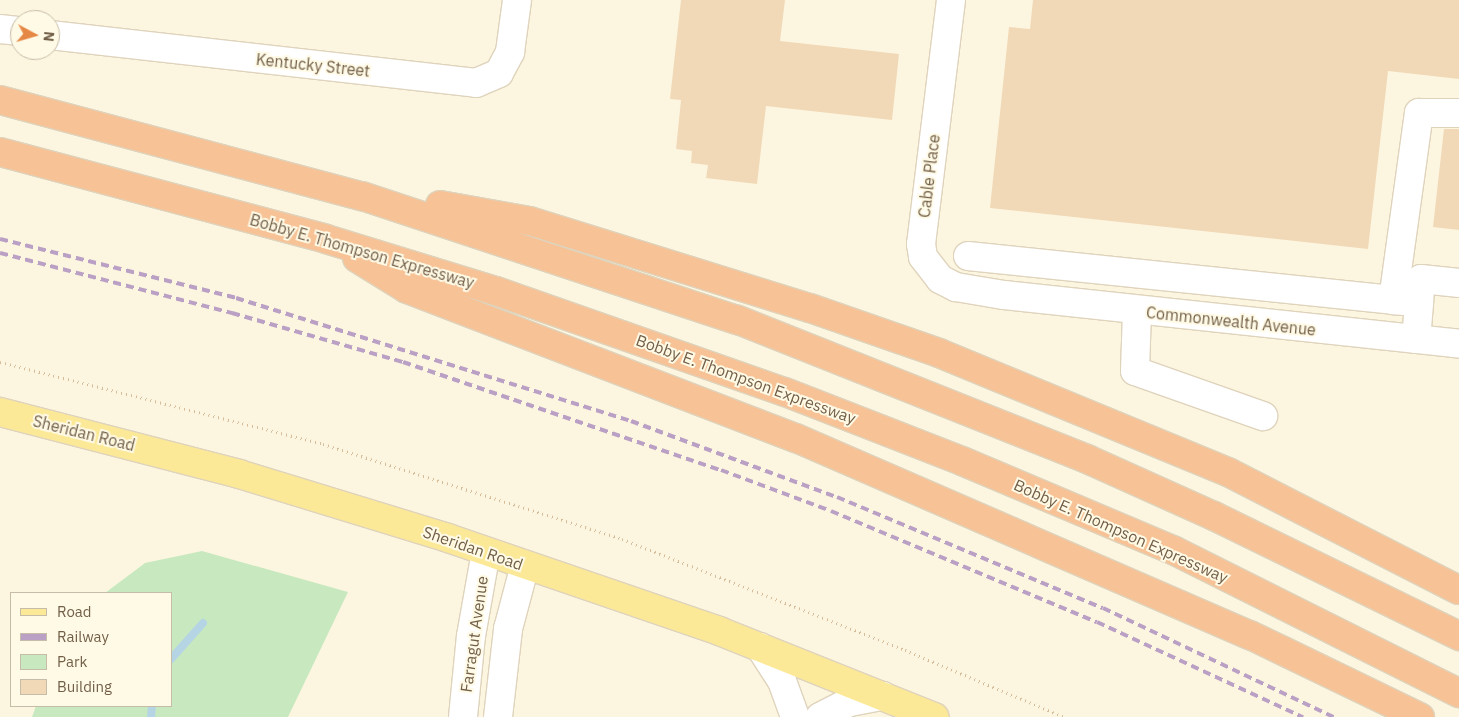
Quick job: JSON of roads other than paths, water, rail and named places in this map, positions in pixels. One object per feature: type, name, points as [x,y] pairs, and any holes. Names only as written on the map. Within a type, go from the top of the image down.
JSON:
[{"type":"highway","points":[[0,100],[308,181],[608,274],[882,375],[1087,459],[1214,516],[1459,636]]},
{"type":"highway","name":"Bobby E. Thompson Expressway","points":[[0,152],[326,239],[496,291],[661,347],[962,462],[1173,550],[1459,693]]},
{"type":"highway","points":[[308,181],[530,221],[810,308],[922,347],[1228,472],[1459,590]]},
{"type":"highway","points":[[326,239],[407,289],[796,438],[1250,635],[1420,717]]},
{"type":"main road","name":"Sheridan Road","points":[[0,412],[239,474],[486,552],[760,647],[934,717]]},
{"type":"street","name":"Kentucky Street","points":[[60,36],[476,83],[499,72],[510,52],[517,0]]},
{"type":"street","name":"Cable Place","points":[[951,0],[921,244],[923,257],[940,279],[956,287],[1004,296]]},
{"type":"street","points":[[1416,339],[1406,301],[1419,113],[1459,114]]},
{"type":"street","points":[[968,256],[1406,301]]},
{"type":"street","points":[[1115,271],[1135,371],[1263,416]]},
{"type":"street","points":[[1406,301],[1421,280],[1459,283]]},
{"type":"street","name":"Commonwealth Avenue","points":[[1004,296],[1459,344]]},
{"type":"street","name":"Farragut Avenue","points":[[463,717],[471,636],[486,552]]},
{"type":"street","name":"Farragut Avenue","points":[[498,717],[507,635],[525,565]]},
{"type":"street","points":[[760,647],[782,681],[795,717]]},
{"type":"street","points":[[820,717],[850,702],[882,696]]},
{"type":"waterway","points":[[172,658],[203,623]]},
{"type":"waterway","points":[[151,717],[152,707]]},
{"type":"railway","points":[[0,239],[236,298],[631,421],[837,497],[1103,608],[1334,717]]},
{"type":"railway","points":[[0,253],[232,313],[403,362],[721,470],[831,511],[1097,622],[1303,717]]}]
